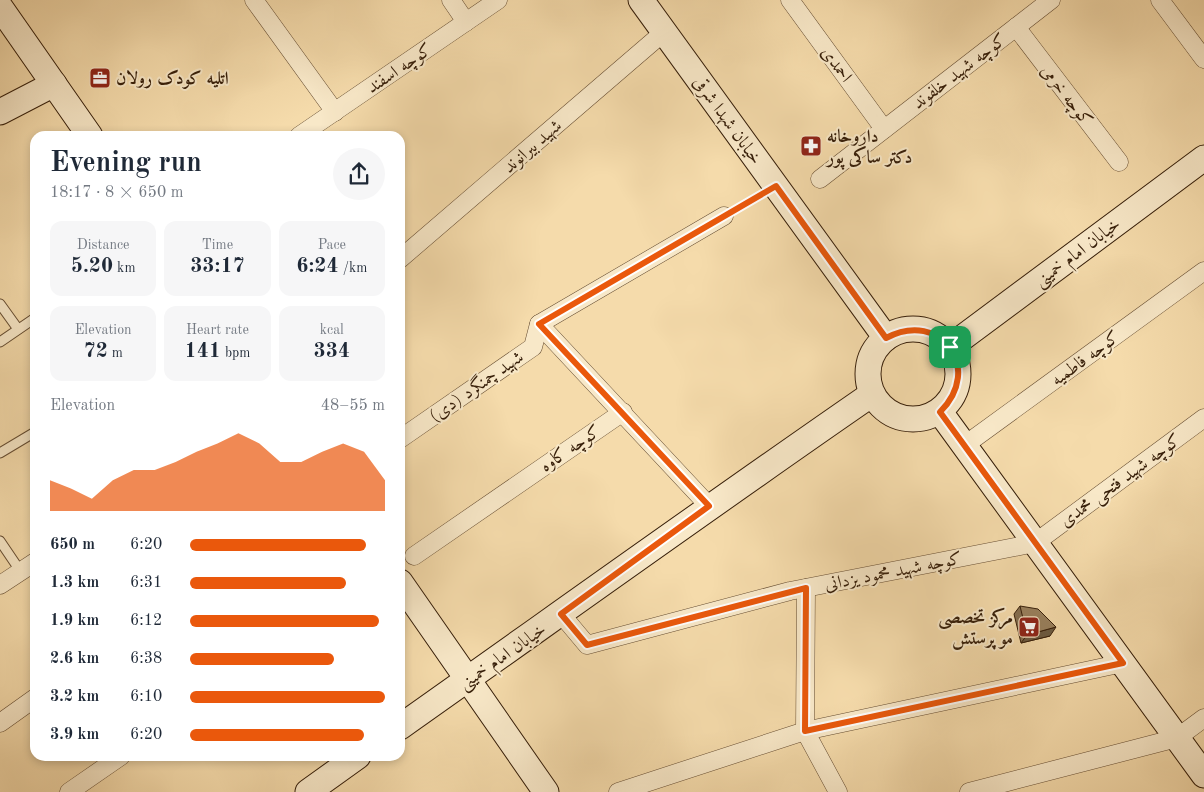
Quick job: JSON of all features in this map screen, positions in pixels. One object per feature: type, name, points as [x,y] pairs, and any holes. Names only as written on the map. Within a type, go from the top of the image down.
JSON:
[{"type":"main road","name":"خیابان شهدا شرقی","points":[[641,0],[886,338]]},
{"type":"main road","points":[[0,7],[87,131]]},
{"type":"main road","points":[[0,112],[54,84]]},
{"type":"main road","name":"خیابان امام خمینی","points":[[950,347],[1204,158]]},
{"type":"main road","points":[[913,328],[927,331],[940,337],[950,347],[958,367],[957,388],[950,401],[940,412],[926,418],[910,420],[894,416],[872,394],[868,382],[868,369],[871,357],[886,338],[899,331],[913,328]]},
{"type":"main road","name":"خیابان امام خمینی","points":[[405,723],[561,614],[709,506],[872,394]]},
{"type":"main road","points":[[940,412],[1204,774]]},
{"type":"main road","points":[[405,589],[546,792]]},
{"type":"main road","points":[[308,792],[351,761]]},
{"type":"street","points":[[254,0],[335,112]]},
{"type":"street","points":[[450,0],[466,22]]},
{"type":"street","name":"کوچه اسفند","points":[[306,131],[498,0]]},
{"type":"street","name":"احمدی","points":[[790,0],[884,128]]},
{"type":"street","name":"کوچه شهید خلفوند","points":[[820,179],[1051,0]]},
{"type":"street","points":[[1160,0],[1204,59]]},
{"type":"street","name":"کوچه خرمی","points":[[1016,27],[1119,162]]},
{"type":"street","name":"شهید بیرانوند","points":[[405,255],[664,32]]},
{"type":"street","points":[[709,506],[539,324],[724,216]]},
{"type":"street","name":"کوچه فاطمیه","points":[[965,444],[1204,271]]},
{"type":"street","name":"شهید چمنگرد (دی)","points":[[405,436],[532,347],[539,324]]},
{"type":"street","name":"کوچه کاوه","points":[[414,556],[623,412]]},
{"type":"street","name":"کوچه شهید فتحی محمدی","points":[[1035,543],[1204,418]]},
{"type":"street","name":"کوچه شهید محمود یزدانی","points":[[561,614],[587,645],[806,588],[1035,543]]},
{"type":"street","points":[[0,585],[30,566]]},
{"type":"street","points":[[806,588],[799,732],[838,792]]},
{"type":"street","points":[[618,792],[799,732],[1123,663]]},
{"type":"street","points":[[0,723],[30,702]]},
{"type":"street","points":[[969,792],[1177,738],[1204,718]]},
{"type":"street","points":[[69,792],[114,761]]},
{"type":"lane","points":[[0,304],[18,329]]},
{"type":"lane","points":[[0,342],[30,321]]},
{"type":"lane","points":[[0,453],[30,435]]},
{"type":"lane","points":[[0,541],[21,572]]},
{"type":"path","points":[[724,216],[776,186]]},
{"type":"building","points":[[1020,606],[1038,609],[1056,627],[1027,635]]},
{"type":"place","name":"اتلیه کودک رولان","points":[[100,78]]},
{"type":"place","name":"داروخانه دکتر ساکی پور","points":[[811,146]]},
{"type":"place","name":"مرکز تخصصی مو پرستش","points":[[1029,627]]},
{"type":"route","points":[[776,186],[886,338],[899,331],[913,328],[927,331],[940,337],[950,347],[957,360],[959,374],[957,388],[950,401],[940,412],[1123,663],[805,731],[806,588],[587,645],[561,614],[709,506],[539,324],[776,186]]}]
